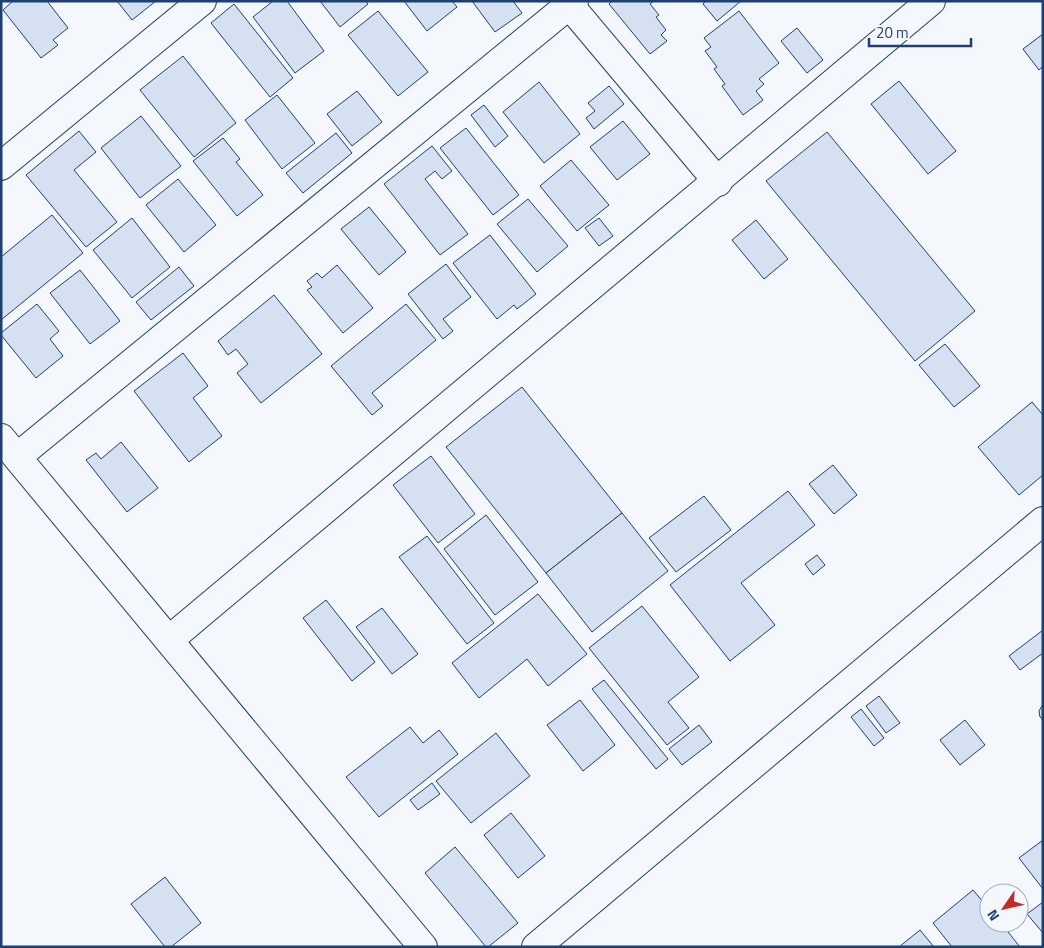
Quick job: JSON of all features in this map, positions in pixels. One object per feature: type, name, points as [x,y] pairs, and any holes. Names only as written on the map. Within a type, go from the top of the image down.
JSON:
[{"type":"street","points":[[1,166],[202,1]]},
{"type":"street","points":[[169,640],[718,182],[931,1]]},
{"type":"street","points":[[423,947],[9,448],[570,3],[718,182]]},
{"type":"street","points":[[536,947],[1043,522]]},
{"type":"building","points":[[13,1],[47,1],[68,28],[53,40],[58,45],[41,58],[3,10]]},
{"type":"building","points":[[117,1],[156,1],[132,20]]},
{"type":"building","points":[[273,1],[287,1],[324,51],[295,73],[253,17]]},
{"type":"building","points":[[320,1],[366,1],[368,4],[340,27]]},
{"type":"building","points":[[404,1],[452,1],[457,7],[427,31]]},
{"type":"building","points":[[472,1],[513,1],[522,13],[495,32]]},
{"type":"building","points":[[612,1],[654,1],[650,4],[659,15],[656,17],[666,30],[661,35],[667,41],[650,54],[609,4]]},
{"type":"building","points":[[706,1],[741,1],[717,21],[703,4]]},
{"type":"building","points":[[234,4],[293,78],[270,97],[211,23]]},
{"type":"building","points":[[378,11],[428,72],[398,96],[348,35]]},
{"type":"building","points":[[739,11],[779,63],[759,79],[764,84],[756,91],[763,100],[743,115],[722,86],[725,84],[714,69],[717,67],[705,51],[711,47],[704,38]]},
{"type":"building","points":[[797,28],[823,60],[807,73],[781,41]]},
{"type":"building","points":[[1043,34],[1043,66],[1039,70],[1023,49]]},
{"type":"building","points":[[183,56],[236,123],[194,157],[140,90]]},
{"type":"building","points":[[899,81],[956,151],[928,174],[871,104]]},
{"type":"building","points":[[539,82],[580,134],[544,163],[503,112]]},
{"type":"building","points":[[609,86],[624,104],[594,129],[586,118],[595,111],[588,103]]},
{"type":"building","points":[[357,91],[382,122],[352,146],[327,114]]},
{"type":"building","points":[[277,95],[315,143],[282,169],[245,120]]},
{"type":"building","points":[[484,105],[508,136],[495,147],[471,115]]},
{"type":"building","points":[[141,116],[181,166],[140,198],[101,148]]},
{"type":"building","points":[[623,121],[650,154],[617,180],[590,147]]},
{"type":"building","points":[[466,128],[519,195],[493,215],[440,148]]},
{"type":"building","points":[[79,131],[96,152],[74,170],[117,222],[86,247],[26,175]]},
{"type":"building","points":[[827,132],[975,311],[915,361],[766,181]]},
{"type":"building","points":[[336,133],[352,153],[303,193],[286,173]]},
{"type":"building","points":[[223,138],[240,159],[236,162],[263,195],[237,216],[193,161]]},
{"type":"building","points":[[432,146],[452,171],[442,179],[435,171],[425,179],[468,234],[440,255],[384,184]]},
{"type":"building","points":[[571,160],[609,205],[577,231],[540,186]]},
{"type":"building","points":[[178,179],[216,225],[184,252],[146,205]]},
{"type":"building","points":[[528,199],[568,246],[537,272],[497,224]]},
{"type":"building","points":[[369,207],[406,252],[379,275],[341,229]]},
{"type":"building","points":[[52,215],[83,253],[1,320],[1,257]]},
{"type":"building","points":[[132,218],[170,267],[132,298],[93,250]]},
{"type":"building","points":[[599,218],[613,236],[599,246],[585,228]]},
{"type":"building","points":[[756,220],[788,259],[764,279],[732,240]]},
{"type":"building","points":[[490,235],[536,294],[517,309],[514,305],[497,319],[453,263]]},
{"type":"building","points":[[446,264],[471,297],[443,319],[453,331],[443,339],[408,294]]},
{"type":"building","points":[[337,265],[373,308],[343,333],[307,290],[312,287],[307,281],[317,273],[322,278]]},
{"type":"building","points":[[179,267],[194,286],[151,320],[136,302]]},
{"type":"building","points":[[80,270],[120,321],[90,344],[50,293]]},
{"type":"building","points":[[274,295],[322,354],[261,403],[237,373],[248,364],[236,349],[228,355],[218,341]]},
{"type":"building","points":[[37,304],[59,331],[50,339],[63,356],[36,378],[1,333]]},
{"type":"building","points":[[406,304],[436,340],[372,393],[383,406],[372,415],[331,366]]},
{"type":"building","points":[[945,344],[980,386],[954,407],[919,365]]},
{"type":"building","points":[[183,353],[208,386],[193,398],[222,436],[189,462],[134,391]]},
{"type":"building","points":[[522,387],[622,513],[546,573],[446,447]]},
{"type":"building","points":[[1032,402],[1043,415],[1043,475],[1019,495],[978,447]]},
{"type":"building","points":[[121,442],[158,488],[127,512],[86,460],[96,453],[101,459]]},
{"type":"building","points":[[431,456],[475,514],[438,543],[393,485]]},
{"type":"building","points":[[833,465],[857,495],[834,514],[809,484]]},
{"type":"building","points":[[788,491],[815,525],[741,583],[775,625],[730,661],[670,585]]},
{"type":"building","points":[[704,496],[731,530],[676,572],[649,538]]},
{"type":"building","points":[[622,513],[668,571],[592,632],[546,573]]},
{"type":"building","points":[[486,515],[538,582],[495,615],[444,549]]},
{"type":"building","points":[[427,536],[494,623],[467,644],[399,557]]},
{"type":"building","points":[[817,555],[825,565],[813,575],[805,564]]},
{"type":"building","points":[[538,594],[587,654],[548,686],[527,659],[479,698],[452,663]]},
{"type":"building","points":[[326,600],[375,662],[352,681],[303,618]]},
{"type":"building","points":[[642,606],[699,677],[668,702],[689,728],[667,745],[589,648]]},
{"type":"building","points":[[382,608],[418,654],[392,674],[356,627]]},
{"type":"building","points":[[1043,630],[1043,653],[1020,670],[1009,656]]},
{"type":"building","points":[[604,680],[668,759],[656,769],[592,689]]},
{"type":"building","points":[[879,696],[900,723],[886,733],[866,706]]},
{"type":"building","points":[[580,700],[615,745],[583,771],[547,725]]},
{"type":"building","points":[[1043,704],[1043,720],[1040,717],[1039,711]]},
{"type":"building","points":[[861,709],[884,738],[874,746],[851,717]]},
{"type":"building","points":[[965,720],[985,745],[960,765],[940,740]]},
{"type":"building","points":[[699,725],[712,742],[682,765],[669,749]]},
{"type":"building","points":[[410,727],[423,743],[439,730],[458,754],[379,817],[346,777]]},
{"type":"building","points":[[496,733],[530,776],[471,823],[436,781]]},
{"type":"building","points":[[432,783],[440,794],[418,810],[410,800]]},
{"type":"building","points":[[511,813],[545,856],[518,878],[484,835]]},
{"type":"building","points":[[1043,840],[1043,889],[1019,858]]},
{"type":"building","points":[[455,847],[518,923],[488,947],[486,947],[425,873]]},
{"type":"building","points":[[165,877],[201,923],[171,947],[165,947],[131,904]]},
{"type":"building","points":[[973,890],[979,897],[979,933],[1009,933],[1020,947],[952,947],[933,923]]},
{"type":"building","points":[[1043,902],[1043,933],[1029,916],[1029,912]]},
{"type":"building","points":[[920,930],[934,947],[899,947]]}]
